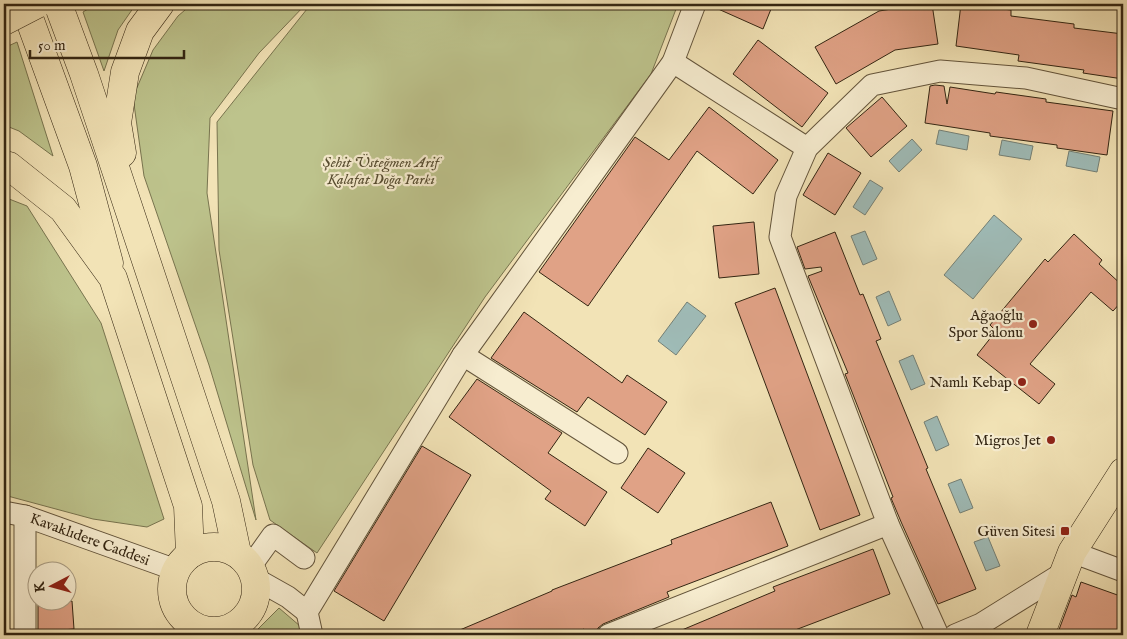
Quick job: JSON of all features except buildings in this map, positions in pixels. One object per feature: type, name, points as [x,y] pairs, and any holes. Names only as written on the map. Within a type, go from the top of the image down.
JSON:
[{"type":"main road","points":[[24,4],[83,166],[113,278],[188,506],[183,562]]},
{"type":"main road","points":[[4,21],[37,4]]},
{"type":"main road","points":[[58,4],[84,74],[256,593],[252,607],[237,627],[234,626],[222,630],[210,631],[198,628],[188,622],[179,612],[174,601]]},
{"type":"main road","points":[[160,4],[140,31],[125,72],[117,123],[127,187],[161,307]]},
{"type":"main road","points":[[4,165],[9,166],[63,208],[113,278]]},
{"type":"main road","points":[[1040,635],[1067,562],[1123,472]]},
{"type":"main road","points":[[174,635],[172,580],[183,562],[200,548],[213,546],[224,547],[248,566]]},
{"type":"street","points":[[312,635],[308,612],[463,355],[673,62],[695,4]]},
{"type":"street","points":[[673,62],[806,148]]},
{"type":"street","points":[[938,635],[888,524],[780,237],[786,196],[806,148],[872,85],[940,71],[1026,78],[1123,98]]},
{"type":"street","points":[[463,355],[617,454]]},
{"type":"street","name":"Kavaklıdere Caddesi","points":[[4,512],[25,516],[183,562]]},
{"type":"street","points":[[25,516],[25,635]]},
{"type":"street","points":[[608,635],[888,524]]},
{"type":"street","points":[[304,558],[273,535],[248,566],[308,612]]},
{"type":"street","points":[[955,635],[981,624],[1067,562],[1123,571]]},
{"type":"green space","points":[[96,4],[136,4],[118,30],[104,71],[83,12]]},
{"type":"green space","points":[[192,4],[306,4],[259,53],[210,118],[207,193],[256,520],[209,365],[144,176],[133,97],[153,50],[178,16]]},
{"type":"green space","name":"Şehit Üsteğmen Arif Kalafat Doğa Parkı","points":[[311,4],[678,4],[651,74],[485,297],[317,553],[270,520],[253,465],[219,250],[217,122]]},
{"type":"green space","points":[[17,42],[53,156],[19,131],[4,125],[4,48]]},
{"type":"green space","points":[[4,197],[27,206],[101,323],[164,519],[147,527],[93,519],[4,495]]},
{"type":"green space","points":[[279,608],[300,626],[301,635],[252,635]]},
{"type":"water","points":[[939,130],[969,136],[967,150],[936,144]]},
{"type":"water","points":[[912,139],[922,150],[899,172],[889,161]]},
{"type":"water","points":[[1002,140],[1033,146],[1030,160],[999,155]]},
{"type":"water","points":[[1069,151],[1100,157],[1097,172],[1066,166]]},
{"type":"water","points":[[870,180],[883,188],[865,215],[853,207]]},
{"type":"water","points":[[994,215],[1022,239],[973,299],[944,275]]},
{"type":"water","points":[[865,231],[877,259],[863,265],[851,236]]},
{"type":"water","points":[[889,291],[901,320],[888,326],[876,297]]},
{"type":"water","points":[[687,302],[706,316],[676,355],[658,341]]},
{"type":"water","points":[[913,355],[925,384],[911,390],[899,361]]},
{"type":"water","points":[[937,416],[949,445],[936,451],[924,422]]},
{"type":"water","points":[[961,479],[973,508],[960,513],[948,484]]},
{"type":"water","points":[[988,537],[1000,566],[986,571],[974,542]]},
{"type":"place","name":"Ağaoğlu Spor Salonu","points":[[1033,324]]},
{"type":"place","name":"Namlı Kebap","points":[[1022,382]]},
{"type":"place","name":"Migros Jet","points":[[1051,440]]},
{"type":"place","name":"Güven Sitesi","points":[[1065,531]]}]
